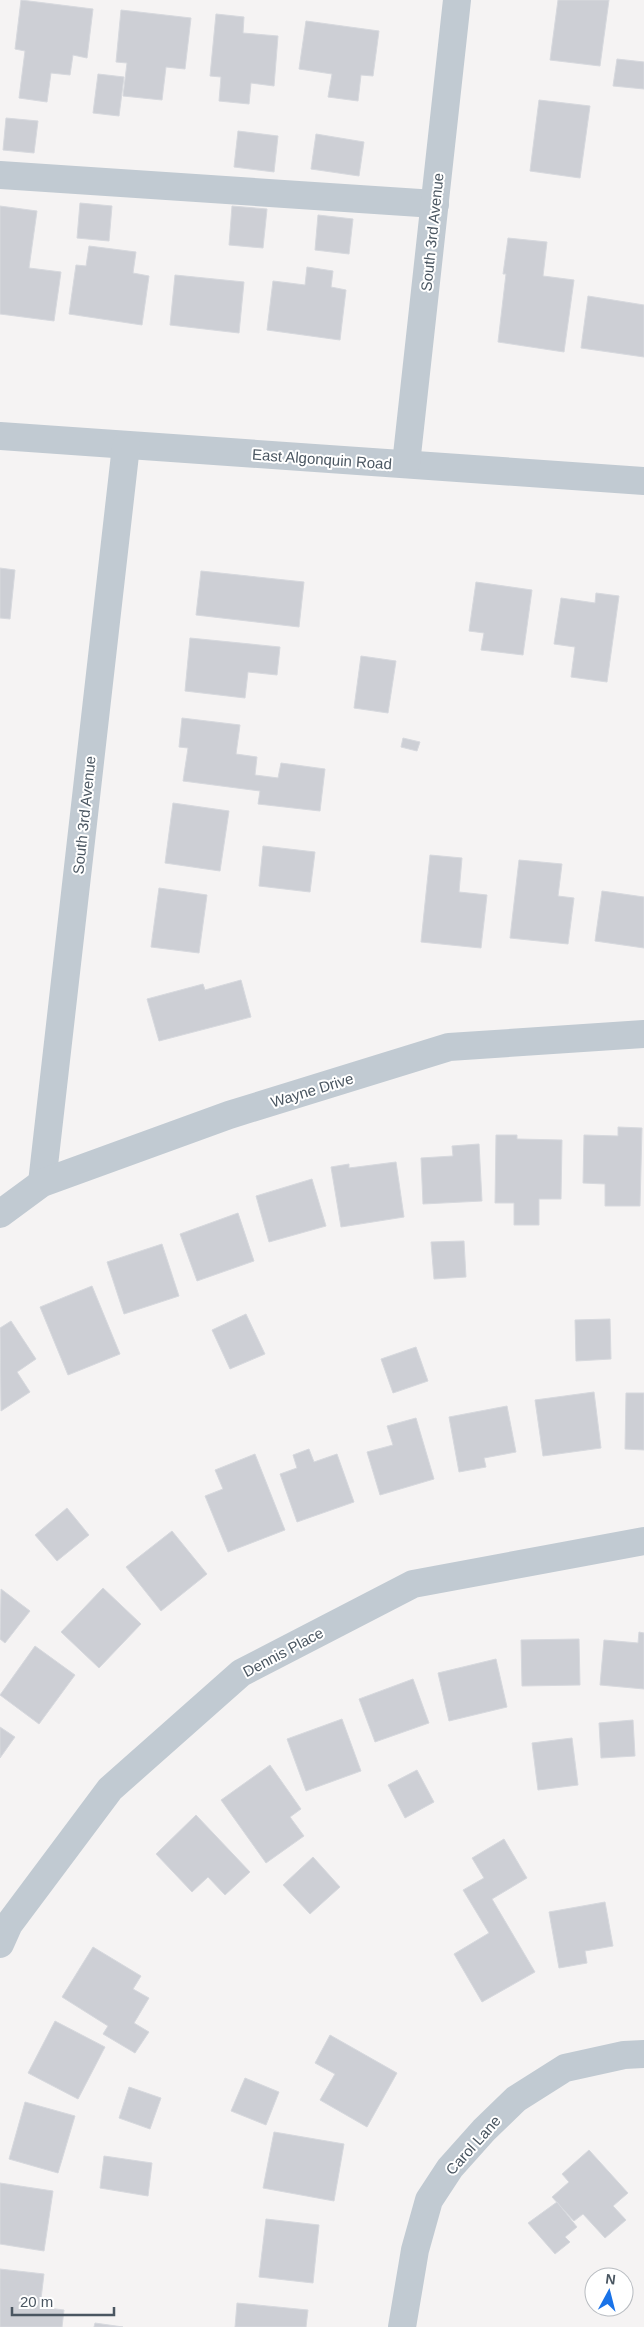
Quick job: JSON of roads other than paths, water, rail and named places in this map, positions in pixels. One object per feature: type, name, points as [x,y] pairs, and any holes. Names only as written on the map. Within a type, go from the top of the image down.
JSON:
[{"type":"street","name":"South 3rd Avenue","points":[[406,464],[458,0]]},
{"type":"street","points":[[0,175],[435,204]]},
{"type":"street","name":"East Algonquin Road","points":[[0,436],[644,481]]},
{"type":"street","name":"South 3rd Avenue","points":[[42,1183],[126,446]]},
{"type":"street","name":"Wayne Drive","points":[[0,1214],[42,1183],[229,1115],[449,1047],[644,1034]]},
{"type":"street","name":"Dennis Place","points":[[0,1944],[9,1924],[110,1789],[241,1673],[413,1584],[644,1541]]},
{"type":"street","name":"Carol Lane","points":[[402,2327],[415,2250],[430,2200],[450,2168],[516,2099],[565,2068],[624,2055],[644,2054]]}]
